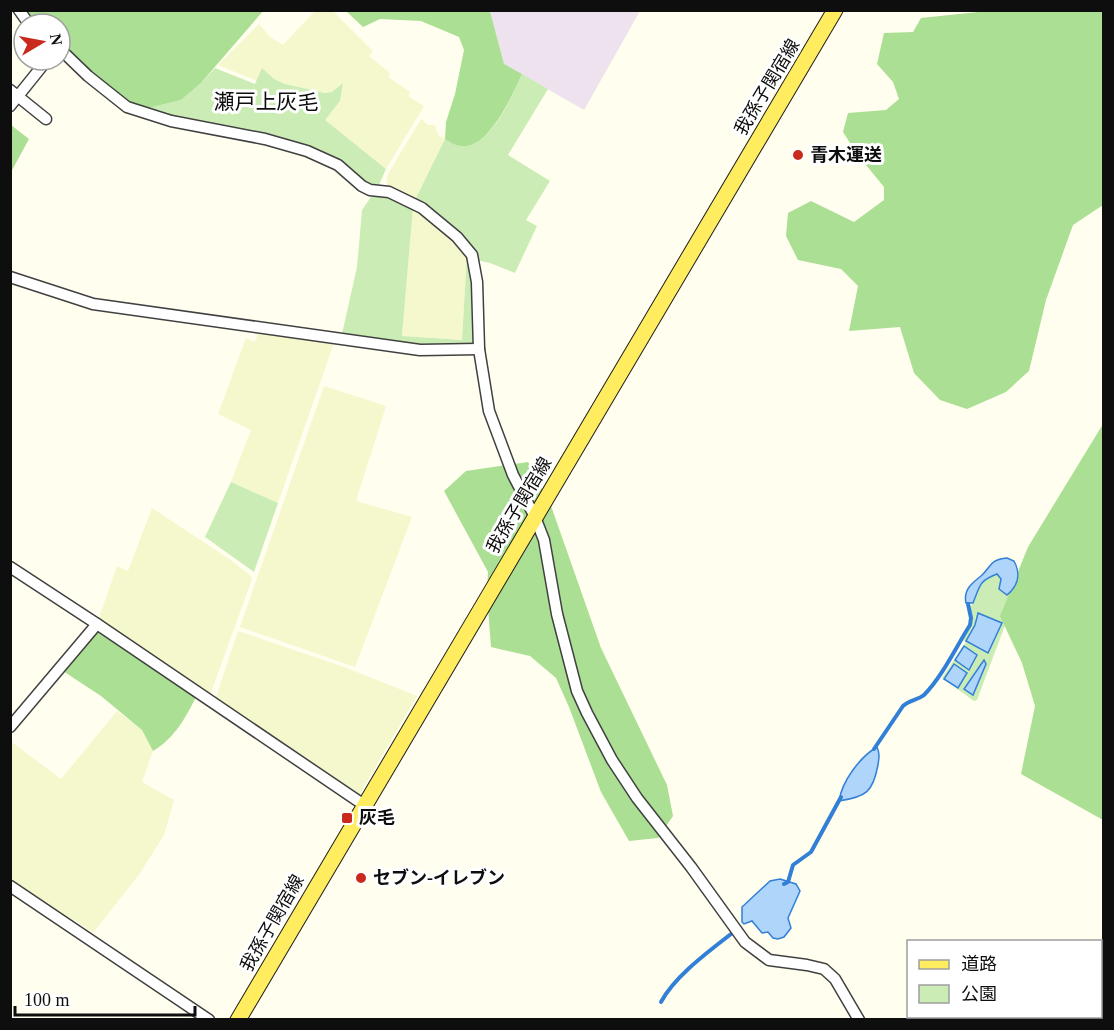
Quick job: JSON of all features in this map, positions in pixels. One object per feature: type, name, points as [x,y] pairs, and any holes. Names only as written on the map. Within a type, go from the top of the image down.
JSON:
[{"type":"main road","name":"我孫子関宿線","points":[[238,1020],[835,10]]},
{"type":"street","points":[[72,61],[127,107],[171,121],[265,139],[307,151],[338,165],[362,186],[370,190],[389,192],[422,208],[457,237],[472,255],[477,282],[479,349],[489,411],[496,435],[513,475],[535,517],[543,540],[557,614],[577,691],[586,713],[612,760],[637,798],[691,867],[745,942],[769,960],[824,969],[835,980],[858,1020]]},
{"type":"street","points":[[10,106],[14,93],[35,72]]},
{"type":"street","points":[[14,93],[46,118]]},
{"type":"street","points":[[10,277],[93,304],[420,350],[479,349]]},
{"type":"street","points":[[10,567],[364,806]]},
{"type":"street","points":[[10,727],[97,624]]},
{"type":"street","points":[[10,886],[209,1020]]},
{"type":"shaded area","points":[[490,11],[640,11],[584,110],[504,64]]},
{"type":"green space","points":[[263,11],[201,83],[181,100],[141,110],[101,83],[72,53],[72,12],[27,12]]},
{"type":"green space","points":[[315,11],[333,11],[373,51],[369,56],[390,73],[388,77],[410,92],[408,96],[424,106],[386,169],[324,120],[340,101],[342,84],[332,92],[325,93],[285,84],[274,79],[262,69],[257,81],[218,65],[259,24],[270,37],[283,45]]},
{"type":"green space","points":[[346,11],[490,11],[504,64],[522,74],[506,107],[491,130],[482,139],[472,144],[460,146],[445,139],[446,122],[455,94],[464,50],[459,37],[421,21],[380,19],[363,27]]},
{"type":"green space","points":[[988,11],[1103,11],[1103,205],[1073,225],[1046,300],[1029,371],[1006,392],[967,409],[940,400],[914,373],[900,327],[849,331],[858,286],[841,269],[798,260],[786,236],[788,213],[811,201],[854,222],[884,200],[884,187],[857,154],[843,132],[848,113],[886,110],[899,99],[893,82],[877,64],[884,33],[913,32],[921,18]]},
{"type":"green space","points":[[215,68],[255,84],[262,68],[274,79],[285,84],[325,93],[332,92],[343,83],[340,101],[325,120],[386,169],[378,187],[370,187],[330,159],[141,110],[181,100]]},
{"type":"green space","points":[[522,74],[548,89],[508,155],[550,181],[526,220],[537,226],[515,273],[476,260],[414,202],[445,139],[460,144],[473,143],[484,136],[502,114]]},
{"type":"green space","points":[[421,119],[428,125],[435,125],[438,135],[445,139],[414,202],[388,187],[386,181]]},
{"type":"green space","points":[[11,125],[29,139],[11,172]]},
{"type":"green space","points":[[381,193],[413,207],[402,336],[462,340],[467,254],[472,264],[475,345],[422,347],[342,334],[357,267],[362,210],[371,197]]},
{"type":"green space","points":[[413,207],[443,227],[467,254],[462,340],[402,336]]},
{"type":"green space","points":[[259,331],[334,343],[278,503],[231,482],[251,430],[218,414],[246,338],[255,342]]},
{"type":"green space","points":[[324,386],[386,406],[356,501],[412,517],[355,667],[240,627]]},
{"type":"green space","points":[[1103,424],[1103,820],[1021,774],[1035,706],[1022,663],[1000,616],[1028,547]]},
{"type":"green space","points":[[528,462],[550,503],[601,648],[667,785],[673,816],[658,838],[629,841],[601,792],[556,678],[530,656],[491,647],[487,594],[488,572],[444,491],[466,471]]},
{"type":"green space","points":[[231,482],[278,503],[254,572],[205,537]]},
{"type":"green space","points":[[152,508],[229,559],[252,579],[210,695],[98,621],[117,566],[128,571]]},
{"type":"green space","points":[[997,574],[1001,579],[999,589],[1004,593],[1010,593],[1007,620],[977,700],[974,701],[942,678],[966,642],[963,640],[972,623],[970,607],[981,585],[989,577]],"holes":[[[976,614],[988,653],[966,641],[975,625]],[[983,661],[986,664],[973,695],[964,689]]]},
{"type":"green space","points":[[96,630],[197,695],[174,733],[153,751],[142,730],[101,696],[63,671]]},
{"type":"green space","points":[[238,631],[344,667],[417,696],[358,797],[215,700]]},
{"type":"green space","points":[[117,711],[142,730],[153,751],[142,782],[174,800],[164,835],[140,873],[93,933],[76,921],[25,895],[11,884],[10,741],[61,779]]},
{"type":"water","points":[[1007,558],[1014,561],[1017,571],[1016,584],[1011,591],[1007,595],[999,589],[1001,579],[997,574],[983,582],[973,603],[966,603],[966,594],[972,584],[994,562]]},
{"type":"water","points":[[978,613],[1002,623],[988,653],[966,641],[975,625]]},
{"type":"water","points":[[964,646],[977,655],[969,670],[955,660]]},
{"type":"water","points":[[984,660],[986,664],[973,695],[964,689]]},
{"type":"water","points":[[954,664],[967,673],[958,688],[944,679]]},
{"type":"water","points":[[877,747],[878,765],[871,787],[862,795],[839,801],[853,770]]},
{"type":"water","points":[[780,879],[796,884],[800,891],[788,918],[791,928],[784,937],[778,939],[773,938],[768,932],[762,933],[752,921],[744,924],[742,907],[770,881]]},
{"type":"waterway","points":[[874,749],[903,706],[924,695],[943,671],[970,625],[968,604]]},
{"type":"waterway","points":[[784,884],[788,882],[793,865],[811,852],[841,797]]},
{"type":"waterway","points":[[661,1002],[683,974],[731,934]]},
{"type":"place","name":"青木運送","points":[[798,155]]},
{"type":"place","name":"灰毛","points":[[347,818]]},
{"type":"place","name":"セブン-イレブン","points":[[361,878]]},
{"type":"district","name":"瀬戸上灰毛","points":[[266,102]]}]
